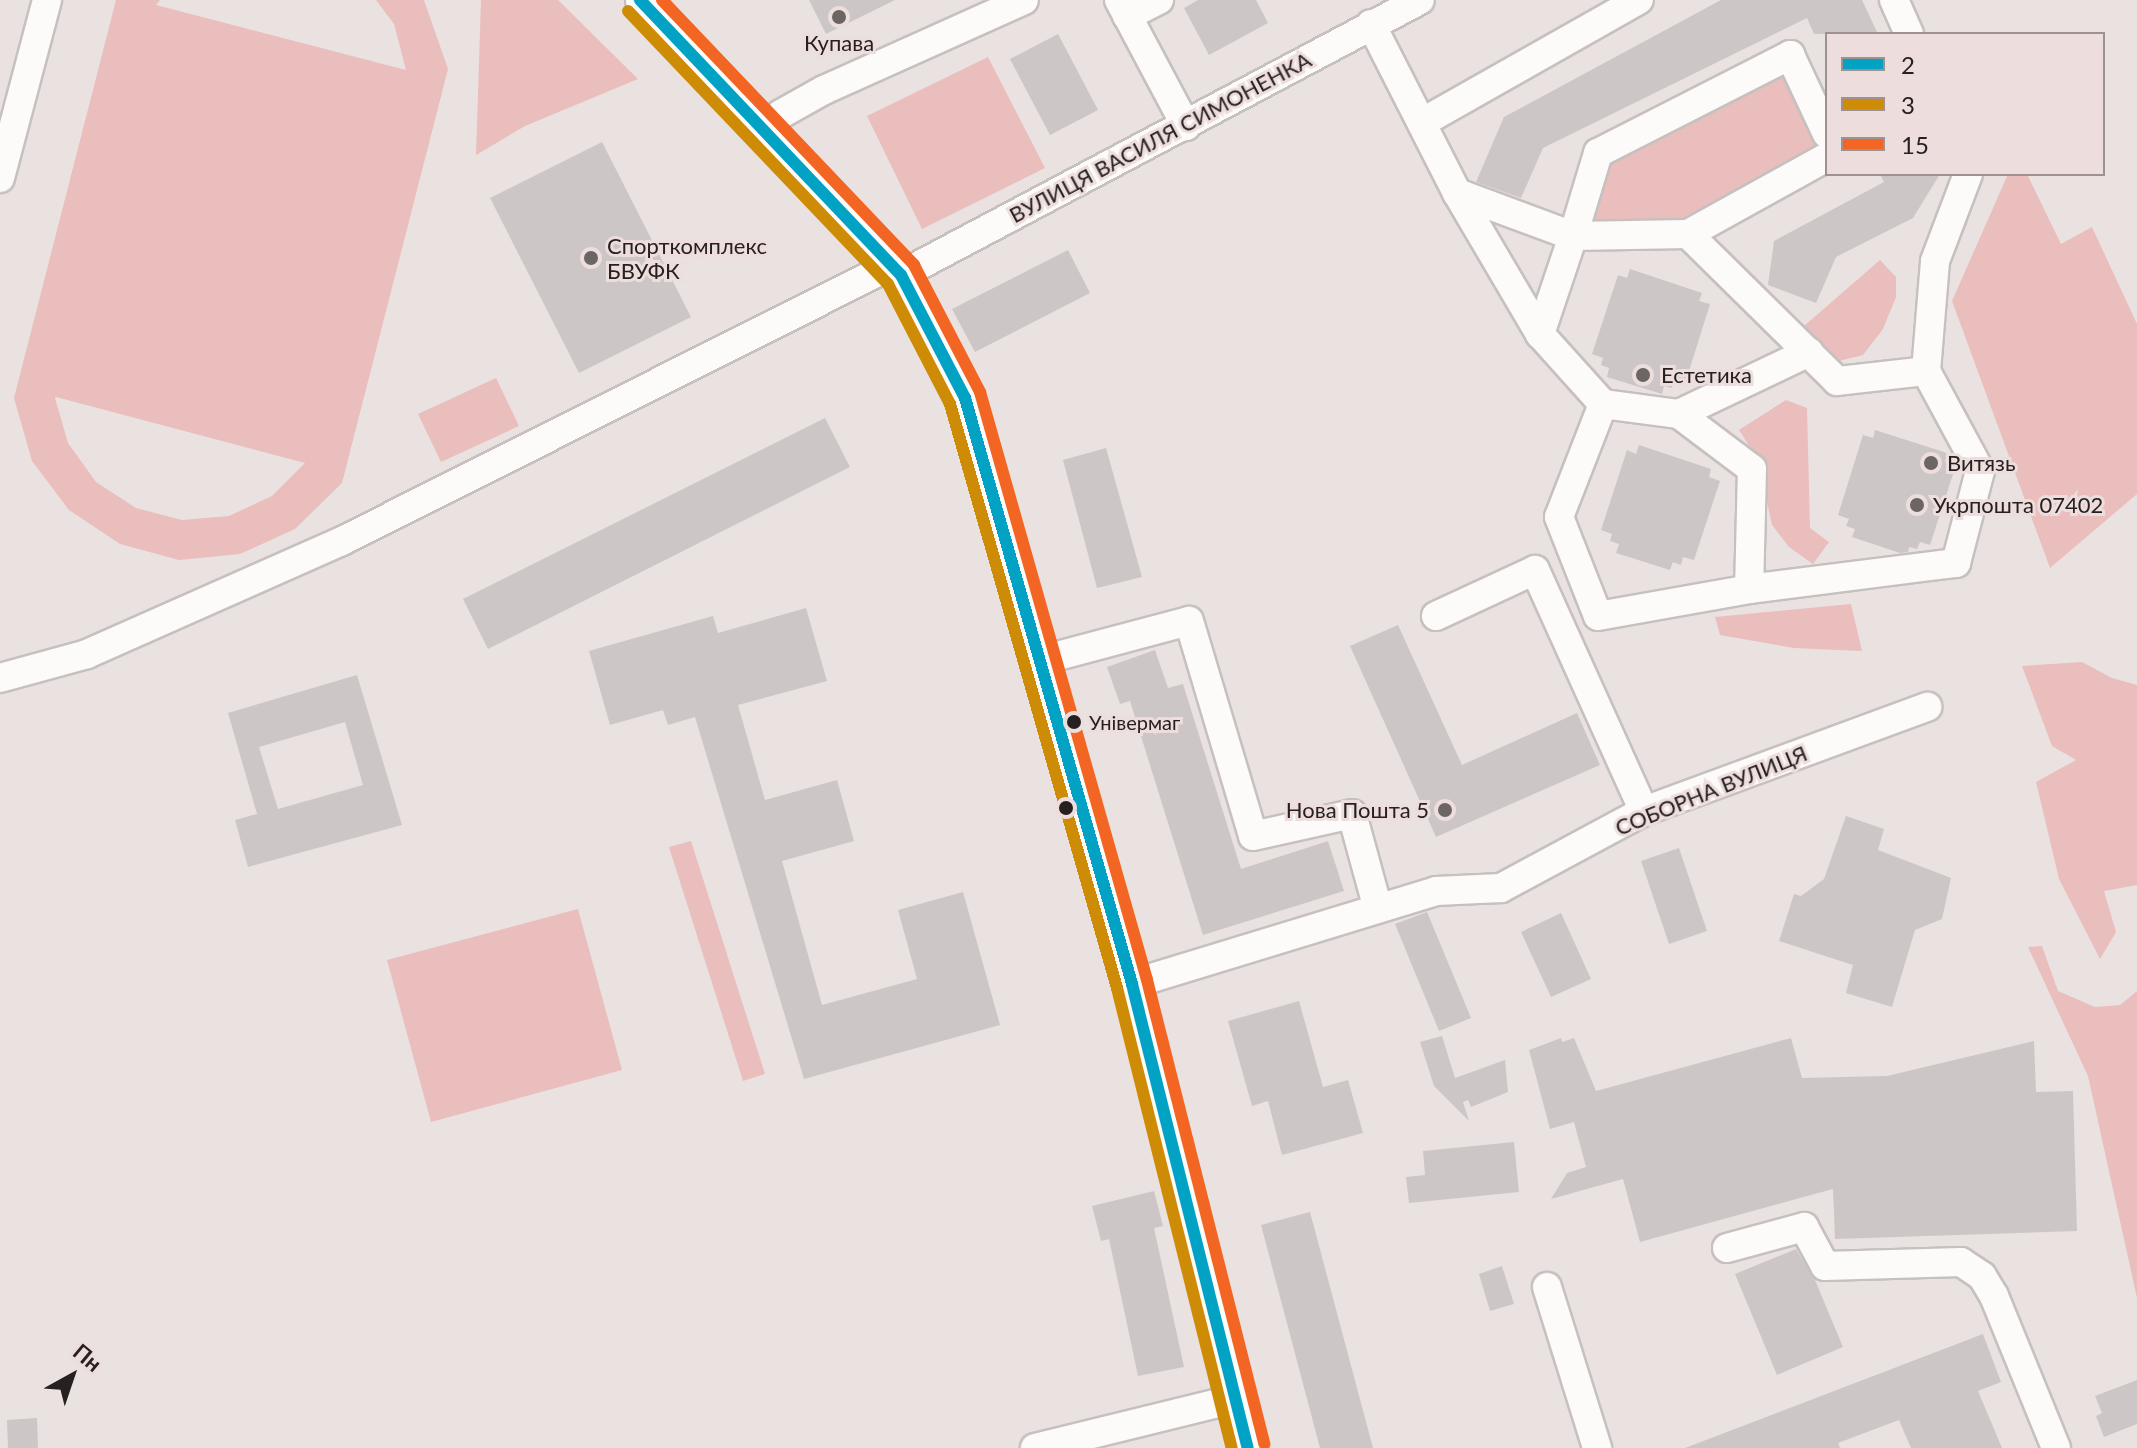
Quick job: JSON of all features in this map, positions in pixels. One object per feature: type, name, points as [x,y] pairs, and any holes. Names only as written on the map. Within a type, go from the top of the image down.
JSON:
[{"type":"street","points":[[0,178],[47,0]]},
{"type":"street","points":[[640,0],[896,270],[965,398],[1132,984],[1248,1448]]},
{"type":"street","points":[[764,128],[781,114],[824,90],[1024,0]]},
{"type":"street","points":[[1159,0],[1123,8],[1186,126]]},
{"type":"street","name":"ВУЛИЦЯ ВАСИЛЯ СИМОНЕНКА","points":[[0,678],[87,654],[342,541],[1186,126],[1420,0]]},
{"type":"street","points":[[1423,122],[1639,0]]},
{"type":"street","points":[[1894,0],[1908,32]]},
{"type":"street","points":[[1371,24],[1457,193],[1540,334],[1603,404],[1679,414],[1752,469],[1749,589]]},
{"type":"street","points":[[1540,334],[1598,153],[1790,55],[1825,130]]},
{"type":"street","points":[[1457,193],[1573,236],[1688,234],[1825,158]]},
{"type":"street","points":[[1603,404],[1559,517],[1598,616],[1749,589],[1956,563],[1980,471],[1926,371],[1935,261],[1967,176]]},
{"type":"street","points":[[1688,234],[1837,381],[1926,371]]},
{"type":"street","points":[[1679,414],[1809,352]]},
{"type":"street","points":[[1436,616],[1535,570],[1644,811]]},
{"type":"street","points":[[1061,655],[1189,621],[1253,836],[1352,814],[1378,909]]},
{"type":"street","name":"СОБОРНА ВУЛИЦЯ","points":[[1132,984],[1436,891],[1501,888],[1644,811],[1927,707]]},
{"type":"street","points":[[1727,1248],[1804,1227],[1825,1266],[1961,1262],[1982,1276],[1994,1296],[2056,1448]]},
{"type":"street","points":[[1547,1287],[1597,1448]]},
{"type":"street","points":[[1035,1448],[1235,1399]]},
{"type":"shaded area","points":[[116,0],[160,0],[156,5],[406,70],[394,24],[376,0],[424,0],[448,69],[342,483],[295,529],[240,554],[179,560],[120,544],[69,510],[32,461],[14,398]],"holes":[[[56,397],[305,463],[272,496],[229,516],[182,520],[136,508],[96,482],[68,443]]]},
{"type":"shaded area","points":[[481,0],[558,0],[638,79],[525,126],[476,155]]},
{"type":"shaded area","points":[[988,57],[1045,168],[922,229],[867,116]]},
{"type":"shaded area","points":[[1782,70],[1823,151],[1677,225],[1587,227],[1606,160]]},
{"type":"shaded area","points":[[2007,176],[2028,176],[2061,244],[2092,227],[2137,324],[2137,494],[2050,568],[1952,301]]},
{"type":"shaded area","points":[[1880,260],[1896,277],[1896,297],[1883,329],[1863,355],[1835,362],[1814,352],[1804,326]]},
{"type":"shaded area","points":[[496,378],[519,426],[441,462],[418,414]]},
{"type":"shaded area","points":[[1786,400],[1807,408],[1810,528],[1829,542],[1813,564],[1789,547],[1772,525],[1758,460],[1739,430]]},
{"type":"shaded area","points":[[1851,604],[1862,651],[1794,648],[1720,635],[1715,617]]},
{"type":"shaded area","points":[[2082,662],[2112,678],[2137,685],[2137,885],[2104,891],[2116,932],[2100,959],[2059,879],[2036,782],[2076,760],[2052,746],[2022,666]]},
{"type":"shaded area","points":[[691,841],[765,1074],[743,1081],[669,847]]},
{"type":"shaded area","points":[[578,909],[622,1070],[431,1122],[387,960]]},
{"type":"shaded area","points":[[2042,946],[2058,991],[2095,1007],[2120,1005],[2137,991],[2137,1298],[2088,1076],[2028,947]]},
{"type":"building","name":"Купава","points":[[809,0],[895,0],[826,34]]},
{"type":"building","points":[[1198,0],[1256,0],[1268,23],[1209,55],[1184,8]]},
{"type":"building","points":[[1721,0],[1862,0],[1877,32],[1814,34],[1807,18],[1543,148],[1521,198],[1476,182],[1504,117]]},
{"type":"building","points":[[1058,34],[1098,110],[1050,135],[1010,59]]},
{"type":"building","name":"Спорткомплекс БВУФК","points":[[602,142],[691,317],[579,373],[490,198]]},
{"type":"building","points":[[1881,176],[1939,176],[1913,218],[1836,257],[1816,303],[1768,285],[1774,241],[1884,182]]},
{"type":"building","points":[[1068,250],[1090,293],[975,352],[952,309]]},
{"type":"building","points":[[1630,269],[1702,293],[1699,301],[1710,304],[1685,384],[1674,381],[1672,388],[1664,386],[1662,394],[1607,377],[1609,368],[1601,365],[1603,358],[1592,354],[1618,275],[1627,278]]},
{"type":"building","points":[[825,418],[850,467],[488,649],[463,599]]},
{"type":"building","points":[[1875,430],[1947,453],[1945,462],[1956,465],[1930,545],[1920,542],[1917,549],[1909,547],[1908,552],[1900,553],[1852,537],[1855,529],[1846,526],[1849,519],[1838,515],[1863,435],[1873,438]]},
{"type":"building","points":[[1639,445],[1711,469],[1709,477],[1720,481],[1694,560],[1683,557],[1681,565],[1673,562],[1670,570],[1616,553],[1619,544],[1610,541],[1612,534],[1601,530],[1627,450],[1636,454]]},
{"type":"building","points":[[1106,448],[1142,577],[1097,588],[1063,460]]},
{"type":"building","points":[[806,608],[827,681],[738,705],[765,800],[837,780],[854,841],[782,861],[822,1005],[917,979],[898,910],[963,892],[1000,1025],[804,1079],[695,717],[668,725],[663,710],[610,725],[589,651],[713,616],[718,633]]},
{"type":"building","points":[[1398,625],[1462,765],[1577,713],[1600,765],[1436,837],[1350,646]]},
{"type":"building","points":[[1155,650],[1168,688],[1183,684],[1241,869],[1328,841],[1344,891],[1203,935],[1130,701],[1120,704],[1107,667]]},
{"type":"building","points":[[357,675],[402,825],[248,867],[235,820],[257,814],[228,713]],"holes":[[[345,722],[363,785],[278,809],[259,747]]]},
{"type":"building","points":[[1846,816],[1884,829],[1878,850],[1951,878],[1942,919],[1915,930],[1892,1007],[1846,993],[1853,965],[1779,941],[1794,894],[1801,896],[1824,879]]},
{"type":"building","points":[[1679,848],[1707,931],[1669,944],[1641,861]]},
{"type":"building","points":[[1427,912],[1471,1018],[1439,1031],[1395,924]]},
{"type":"building","points":[[1561,913],[1591,979],[1551,997],[1521,932]]},
{"type":"building","points":[[1299,1001],[1323,1087],[1348,1080],[1363,1133],[1282,1155],[1268,1101],[1252,1106],[1228,1021]]},
{"type":"building","points":[[1442,1036],[1455,1078],[1505,1060],[1508,1092],[1471,1107],[1468,1100],[1463,1102],[1469,1121],[1434,1086],[1420,1042]]},
{"type":"building","points":[[1561,1038],[1562,1042],[1574,1038],[1596,1091],[1791,1038],[1802,1078],[1887,1076],[2034,1041],[2036,1092],[2073,1091],[2077,1231],[1835,1239],[1833,1189],[1640,1242],[1623,1179],[1551,1199],[1567,1173],[1586,1167],[1574,1122],[1550,1129],[1529,1050]]},
{"type":"building","points":[[1514,1142],[1519,1192],[1409,1203],[1406,1177],[1425,1175],[1423,1151]]},
{"type":"building","points":[[1154,1191],[1163,1226],[1154,1228],[1184,1367],[1138,1376],[1109,1239],[1101,1241],[1092,1206]]},
{"type":"building","points":[[1310,1212],[1373,1448],[1320,1448],[1261,1225]]},
{"type":"building","points":[[1796,1249],[1815,1280],[1843,1347],[1777,1375],[1735,1274]]},
{"type":"building","points":[[1502,1266],[1514,1304],[1490,1311],[1479,1274]]},
{"type":"building","points":[[1983,1334],[2001,1382],[1978,1391],[2002,1448],[1911,1448],[1899,1420],[1838,1443],[1840,1448],[1685,1448]]},
{"type":"building","points":[[2137,1380],[2137,1424],[2104,1437],[2096,1416],[2102,1413],[2095,1396]]},
{"type":"building","points":[[37,1418],[38,1448],[8,1448],[7,1420]]},
{"type":"transit line","name":"2","points":[[640,0],[901,275],[965,398],[1132,984],[1248,1448]]},
{"type":"transit line","name":"15","points":[[662,0],[914,265],[980,392],[1147,980],[1264,1444]]},
{"type":"transit line","name":"3","points":[[628,11],[888,284],[950,404],[1117,988],[1232,1448]]},
{"type":"place","name":"Купава","points":[[839,17]]},
{"type":"place","name":"Спорткомплекс БВУФК","points":[[591,258]]},
{"type":"place","name":"Естетика","points":[[1643,375]]},
{"type":"place","name":"Витязь","points":[[1931,463]]},
{"type":"place","name":"Укрпошта 07402","points":[[1917,505]]},
{"type":"place","name":"Універмаг","points":[[1074,722]]},
{"type":"place","name":"Нова Пошта 5","points":[[1445,810]]}]
